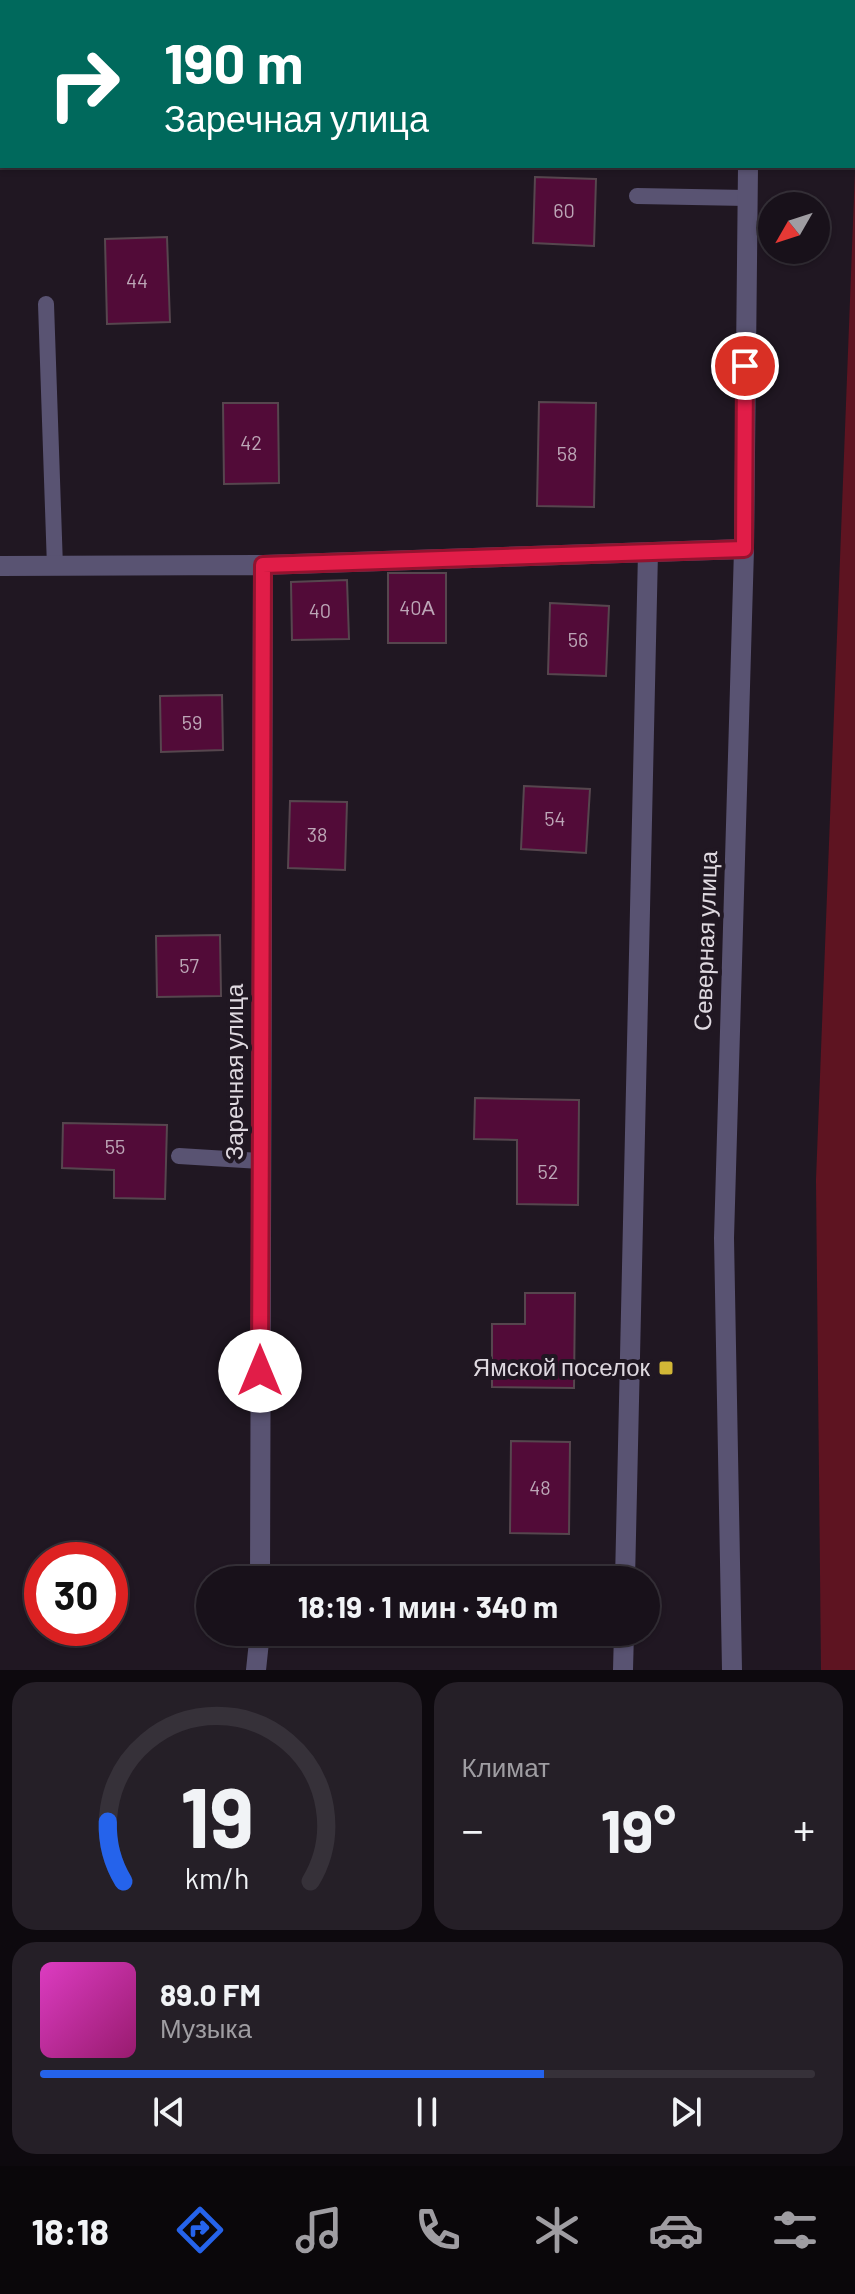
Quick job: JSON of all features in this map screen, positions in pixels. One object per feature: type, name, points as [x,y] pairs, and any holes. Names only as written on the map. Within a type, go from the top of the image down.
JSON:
[{"type":"street","name":"Северная улица","points":[[732,1670],[724,1238],[744,549],[748,168]]},
{"type":"street","points":[[0,566],[263,565],[744,549]]},
{"type":"street","points":[[625,1566],[648,552]]},
{"type":"street","name":"Заречная улица","points":[[260,1566],[263,565]]},
{"type":"street","points":[[256,1670],[259,1646]]},
{"type":"street","points":[[623,1670],[624,1646]]},
{"type":"lane","points":[[637,196],[747,205]]},
{"type":"lane","points":[[46,304],[55,567]]},
{"type":"lane","points":[[179,1156],[261,1161]]},
{"type":"shaded area","points":[[855,171],[855,1670],[821,1670],[816,1180]]},
{"type":"building","points":[[535,177],[596,179],[594,246],[533,243]]},
{"type":"building","points":[[167,237],[170,322],[107,324],[105,239]]},
{"type":"building","points":[[539,402],[596,403],[594,507],[537,506]]},
{"type":"building","points":[[223,403],[278,403],[279,483],[224,484]]},
{"type":"building","points":[[388,573],[446,573],[446,643],[388,643]]},
{"type":"building","points":[[347,580],[349,639],[292,640],[291,582]]},
{"type":"building","points":[[550,603],[609,606],[606,676],[548,674]]},
{"type":"building","points":[[222,695],[223,750],[161,752],[160,696]]},
{"type":"building","points":[[524,786],[590,789],[586,853],[521,849]]},
{"type":"building","points":[[290,801],[347,802],[345,870],[288,868]]},
{"type":"building","points":[[220,935],[221,996],[157,997],[156,936]]},
{"type":"building","points":[[475,1098],[579,1100],[578,1205],[517,1204],[517,1140],[474,1139]]},
{"type":"building","points":[[63,1123],[167,1125],[165,1199],[114,1198],[114,1170],[62,1168]]},
{"type":"building","points":[[525,1293],[575,1293],[574,1388],[492,1387],[492,1324],[525,1324]]},
{"type":"building","points":[[511,1441],[570,1442],[569,1534],[510,1533]]},
{"type":"place","name":"Ямской поселок","points":[[666,1368]]},
{"type":"route","points":[[260,1371],[263,565],[744,549],[745,366]]}]
